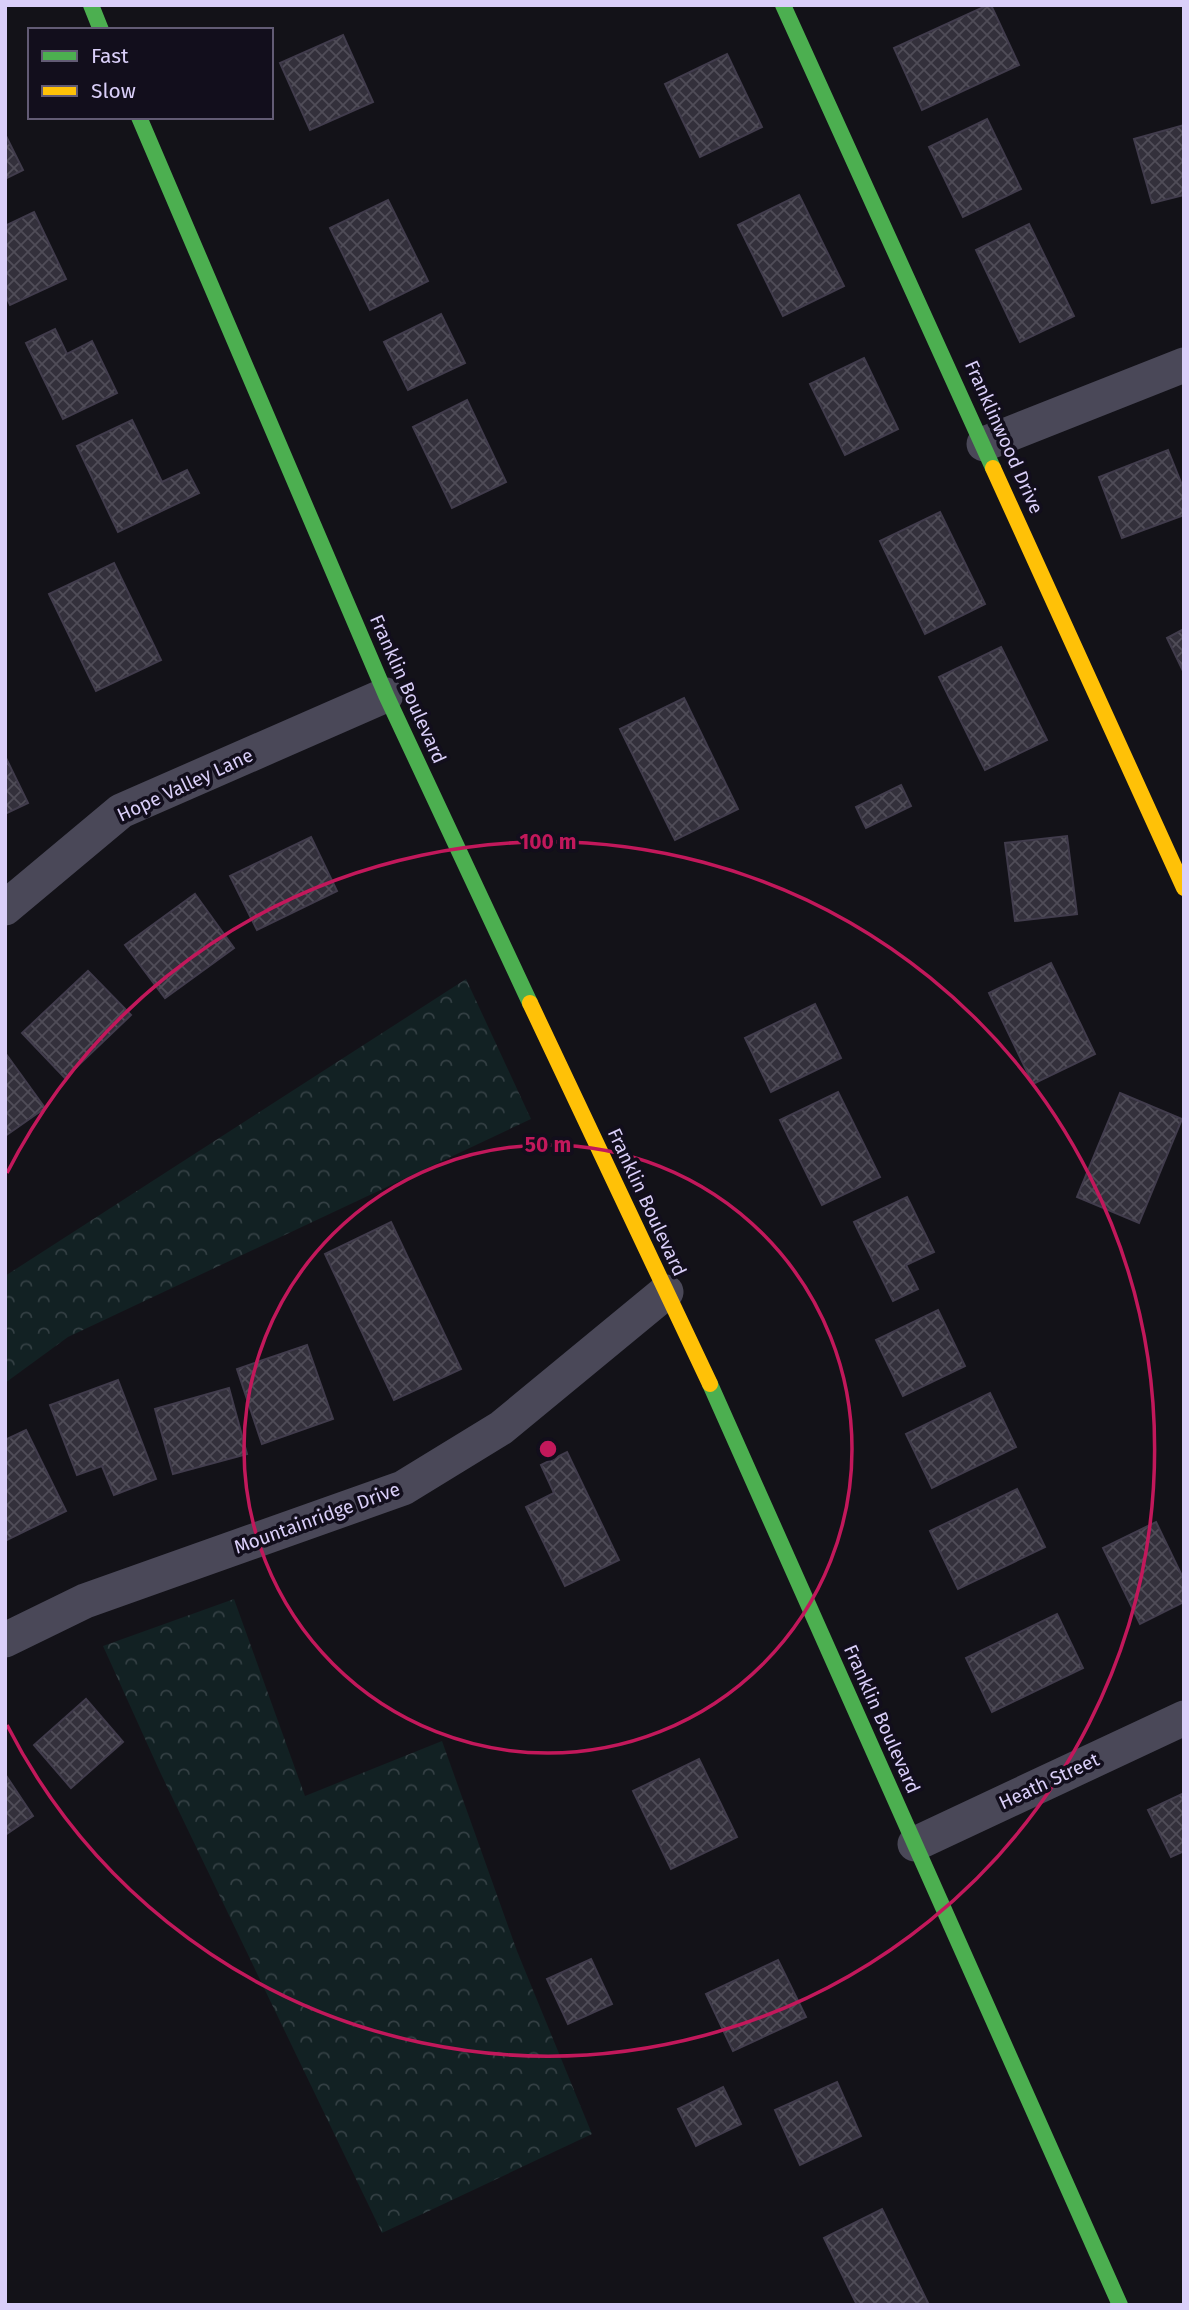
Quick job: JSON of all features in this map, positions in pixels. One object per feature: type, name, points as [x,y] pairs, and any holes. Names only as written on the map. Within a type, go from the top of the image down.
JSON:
[{"type":"street","points":[[91,5],[100,28]]},
{"type":"street","name":"Franklinwood Drive","points":[[783,5],[1184,888]]},
{"type":"street","name":"Franklin Boulevard","points":[[140,119],[386,695],[720,1406],[1120,2305]]},
{"type":"street","points":[[984,444],[1184,365]]},
{"type":"street","name":"Hope Valley Lane","points":[[5,908],[121,811],[386,695]]},
{"type":"street","name":"Mountainridge Drive","points":[[5,1640],[85,1601],[403,1488],[502,1428],[666,1292]]},
{"type":"street","name":"Heath Street","points":[[915,1844],[1184,1718]]},
{"type":"green space","points":[[466,979],[531,1119],[68,1337],[5,1383],[5,1276]]},
{"type":"green space","points":[[234,1599],[305,1796],[442,1741],[517,1951],[592,2134],[382,2233],[160,1772],[103,1646]]},
{"type":"building","points":[[991,5],[1019,65],[922,110],[894,48]]},
{"type":"building","points":[[343,35],[373,102],[310,130],[280,63]]},
{"type":"building","points":[[727,54],[762,127],[700,157],[665,84]]},
{"type":"building","points":[[987,119],[1021,189],[963,217],[929,147]]},
{"type":"building","points":[[1184,125],[1184,195],[1152,203],[1134,139]]},
{"type":"building","points":[[5,134],[23,170],[5,179]]},
{"type":"building","points":[[799,195],[844,286],[783,316],[738,225]]},
{"type":"building","points":[[388,200],[428,281],[370,310],[330,228]]},
{"type":"building","points":[[34,212],[66,279],[10,305],[5,294],[5,226]]},
{"type":"building","points":[[1029,224],[1074,316],[1020,342],[976,250]]},
{"type":"building","points":[[441,314],[465,363],[408,390],[384,342]]},
{"type":"building","points":[[55,329],[67,354],[92,341],[117,393],[63,419],[26,343]]},
{"type":"building","points":[[864,358],[898,429],[845,455],[810,384]]},
{"type":"building","points":[[467,400],[506,482],[452,508],[413,427]]},
{"type":"building","points":[[132,420],[162,482],[187,470],[199,493],[118,532],[77,446]]},
{"type":"building","points":[[1168,450],[1184,490],[1184,515],[1122,538],[1099,477]]},
{"type":"building","points":[[940,512],[985,604],[925,634],[880,541]]},
{"type":"building","points":[[114,563],[161,660],[96,691],[49,594]]},
{"type":"building","points":[[1184,629],[1184,673],[1167,638]]},
{"type":"building","points":[[1001,647],[1047,740],[985,770],[939,677]]},
{"type":"building","points":[[684,698],[738,809],[675,840],[620,729]]},
{"type":"building","points":[[5,756],[28,803],[5,814]]},
{"type":"building","points":[[901,785],[911,806],[866,828],[856,807]]},
{"type":"building","points":[[1067,836],[1077,914],[1015,921],[1005,843]]},
{"type":"building","points":[[311,837],[337,891],[257,930],[230,876]]},
{"type":"building","points":[[195,894],[234,948],[165,998],[125,945]]},
{"type":"building","points":[[1051,963],[1095,1054],[1033,1084],[989,993]]},
{"type":"building","points":[[88,971],[131,1015],[65,1078],[22,1033]]},
{"type":"building","points":[[815,1004],[841,1058],[771,1092],[745,1038]]},
{"type":"building","points":[[5,1055],[45,1108],[5,1136]]},
{"type":"building","points":[[838,1092],[880,1177],[822,1205],[780,1120]]},
{"type":"building","points":[[1120,1093],[1182,1119],[1139,1223],[1077,1197]]},
{"type":"building","points":[[907,1197],[934,1252],[906,1265],[918,1289],[893,1301],[854,1222]]},
{"type":"building","points":[[391,1222],[461,1369],[394,1400],[325,1254]]},
{"type":"building","points":[[938,1310],[965,1366],[903,1396],[876,1340]]},
{"type":"building","points":[[307,1345],[333,1419],[262,1444],[237,1369]]},
{"type":"building","points":[[118,1380],[156,1479],[114,1495],[102,1466],[77,1475],[50,1405]]},
{"type":"building","points":[[229,1388],[247,1454],[173,1474],[155,1409]]},
{"type":"building","points":[[990,1393],[1016,1447],[932,1488],[906,1434]]},
{"type":"building","points":[[26,1430],[66,1511],[5,1541],[5,1440]]},
{"type":"building","points":[[567,1452],[619,1560],[565,1586],[526,1507],[554,1493],[541,1465]]},
{"type":"building","points":[[1017,1489],[1045,1547],[958,1589],[930,1531]]},
{"type":"building","points":[[1156,1522],[1184,1580],[1184,1602],[1140,1624],[1103,1548]]},
{"type":"building","points":[[1057,1614],[1083,1668],[992,1712],[966,1658]]},
{"type":"building","points":[[86,1699],[123,1742],[71,1788],[34,1745]]},
{"type":"building","points":[[699,1759],[737,1837],[671,1869],[633,1791]]},
{"type":"building","points":[[5,1774],[33,1816],[5,1835]]},
{"type":"building","points":[[1184,1793],[1184,1851],[1171,1857],[1148,1810]]},
{"type":"building","points":[[591,1959],[612,2004],[568,2024],[547,1979]]},
{"type":"building","points":[[778,1960],[806,2017],[733,2051],[706,1994]]},
{"type":"building","points":[[837,2082],[861,2136],[800,2165],[775,2110]]},
{"type":"building","points":[[723,2087],[741,2124],[696,2146],[678,2109]]},
{"type":"building","points":[[882,2209],[928,2303],[857,2305],[824,2238]]},
{"type":"traffic: fast","points":[[91,5],[100,28]]},
{"type":"traffic: fast","points":[[783,5],[993,468]]},
{"type":"traffic: fast","points":[[140,119],[386,695],[530,1003]]},
{"type":"traffic: fast","points":[[710,1384],[1120,2305]]},
{"type":"traffic: slow","points":[[993,468],[1184,888]]},
{"type":"traffic: slow","points":[[530,1003],[710,1384]]}]
